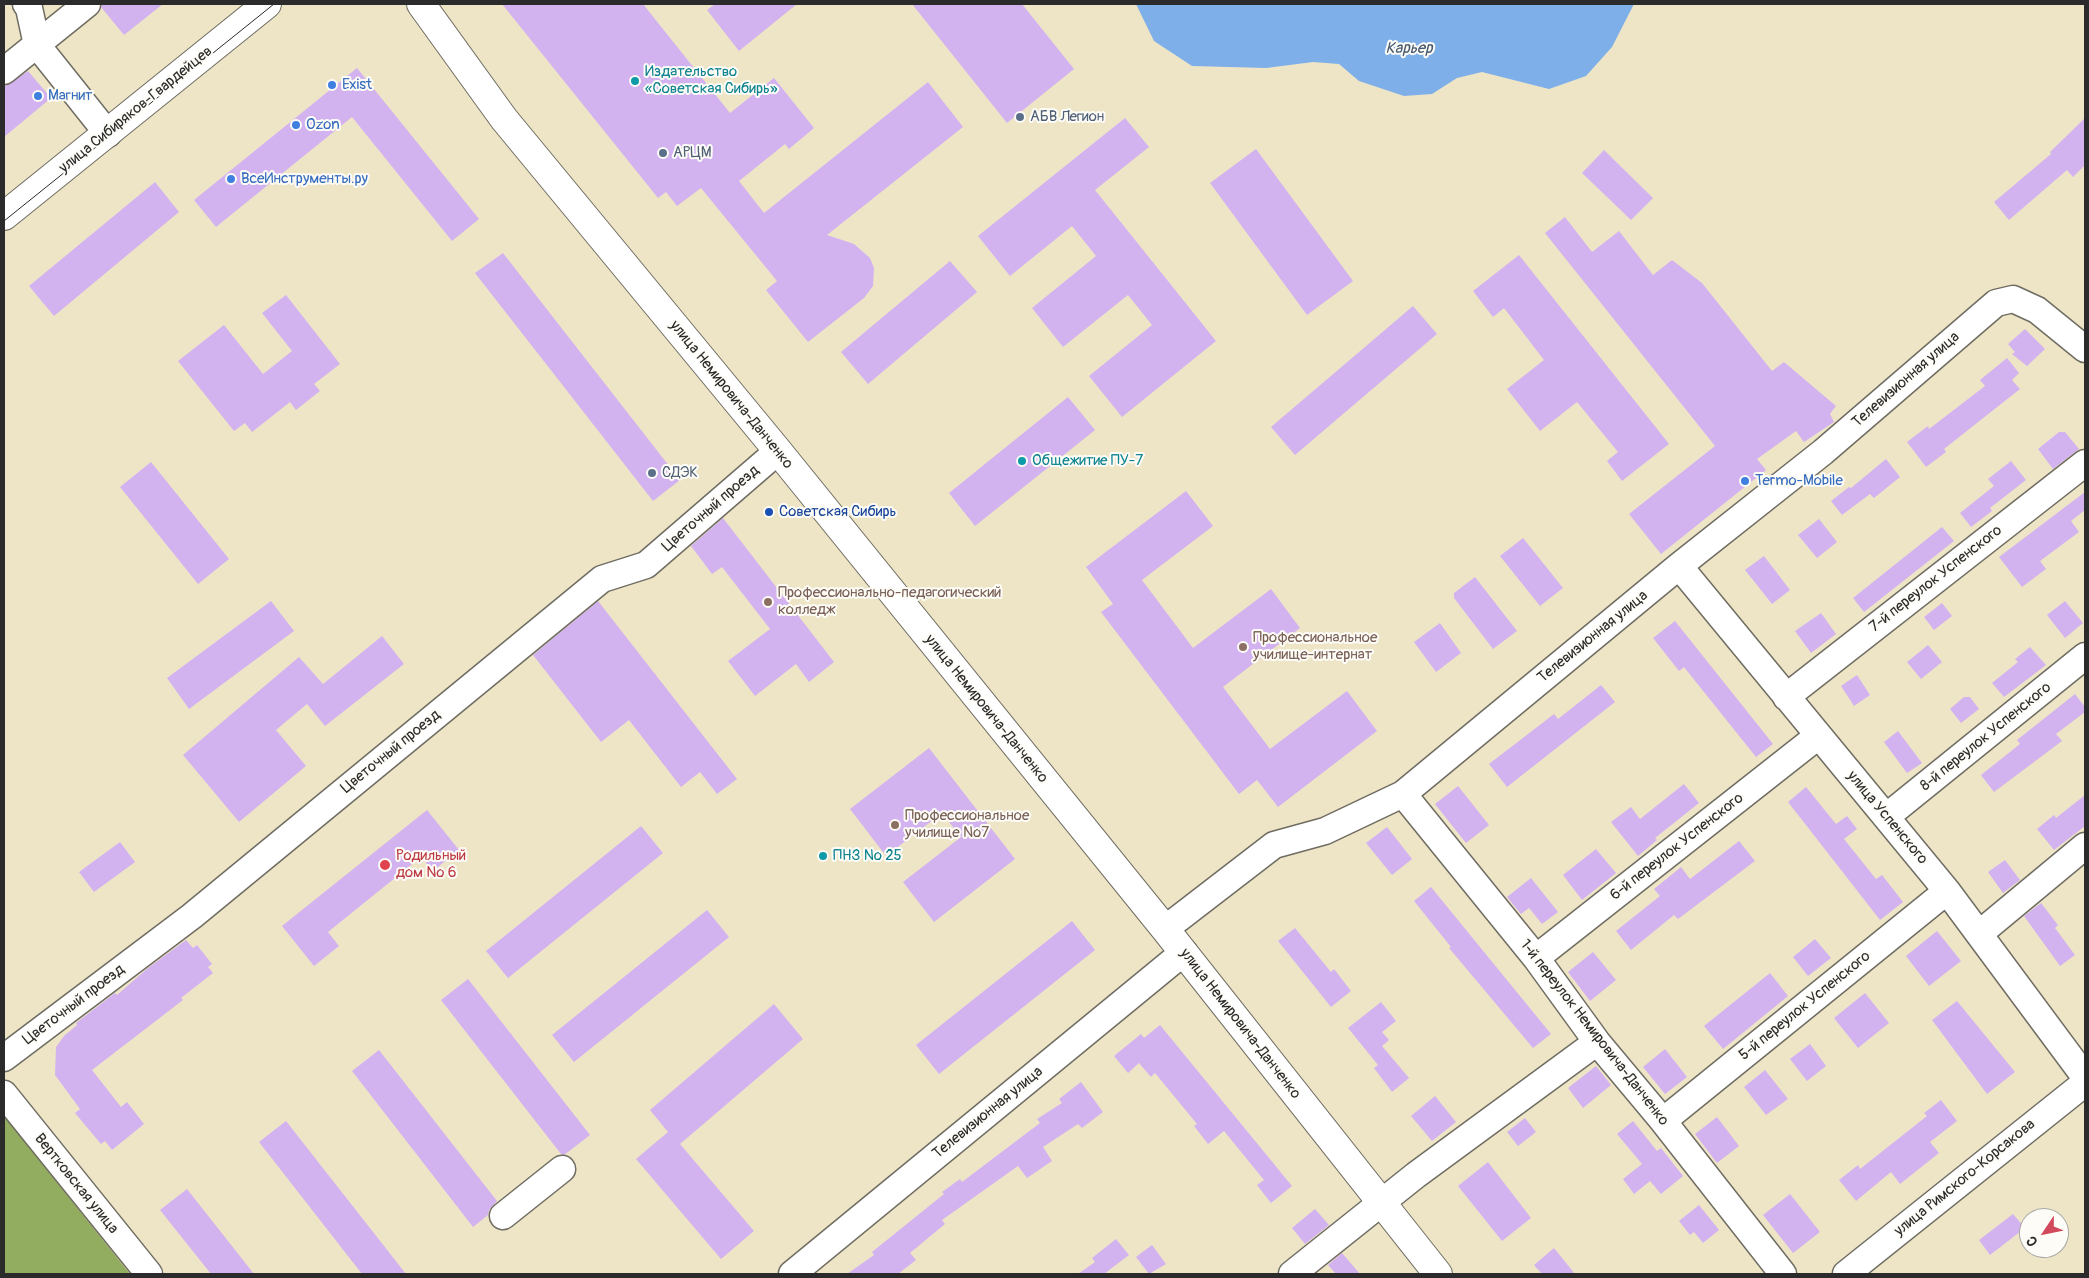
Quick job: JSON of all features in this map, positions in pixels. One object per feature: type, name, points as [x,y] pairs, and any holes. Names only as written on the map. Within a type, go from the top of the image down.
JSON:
[{"type":"main road","name":"улица Сибиряков-Гвардейцев","points":[[4,216],[267,4]]},
{"type":"main road","name":"улица Немировича-Данченко","points":[[421,4],[504,118],[778,451],[1184,952],[1438,1274]]},
{"type":"street","points":[[26,4],[29,8],[37,46],[108,134]]},
{"type":"street","points":[[4,71],[87,4]]},
{"type":"street","name":"Телевизионная улица","points":[[1165,929],[1274,845],[1325,831],[1402,794],[1679,566],[1823,452],[1996,303],[2013,299],[2038,310],[2085,349]]},
{"type":"street","name":"Цветочный проезд","points":[[4,1058],[192,916],[602,579],[646,565],[778,451]]},
{"type":"street","name":"7-й переулок Успенского","points":[[1786,697],[2085,463]]},
{"type":"street","name":"улица Успенского","points":[[1679,566],[1947,891],[2085,1077]]},
{"type":"street","name":"8-й переулок Успенского","points":[[1886,817],[2085,656]]},
{"type":"street","name":"6-й переулок Успенского","points":[[1536,958],[1818,736]]},
{"type":"street","name":"1-й переулок Немировича-Данченко","points":[[1402,794],[1536,958],[1597,1042],[1663,1121],[1783,1274]]},
{"type":"street","points":[[1979,934],[2085,846]]},
{"type":"street","name":"5-й переулок Успенского","points":[[1663,1121],[1947,891]]},
{"type":"street","name":"Телевизионная улица","points":[[792,1274],[1184,952]]},
{"type":"street","points":[[1292,1274],[1416,1175],[1597,1042]]},
{"type":"street","name":"улица Римского-Корсакова","points":[[1846,1274],[2085,1082]]},
{"type":"street","name":"Вертковская улица","points":[[4,1094],[148,1274]]},
{"type":"street","points":[[503,1216],[562,1169]]},
{"type":"green space","points":[[4,1116],[130,1274],[4,1274]]},
{"type":"water","name":"Карьер","points":[[1136,4],[1634,4],[1612,47],[1586,76],[1549,89],[1482,72],[1457,78],[1432,94],[1404,96],[1359,81],[1339,64],[1313,62],[1266,68],[1192,66],[1154,41]]},
{"type":"building","points":[[102,4],[163,4],[124,35],[101,7]]},
{"type":"building","points":[[502,4],[643,4],[730,113],[774,78],[814,128],[789,149],[785,144],[739,181],[764,213],[928,82],[963,127],[827,235],[854,244],[870,258],[874,268],[873,286],[864,298],[808,342],[766,290],[777,281],[701,188],[677,206],[666,192],[658,198]]},
{"type":"building","points":[[715,4],[797,4],[739,51],[707,10]]},
{"type":"building","points":[[912,4],[1022,4],[1074,69],[1007,123]]},
{"type":"building","points":[[357,68],[479,219],[452,241],[352,117],[216,227],[194,200]]},
{"type":"building","points":[[28,71],[51,98],[4,137],[4,87]]},
{"type":"building","points":[[1125,118],[1149,147],[1095,190],[1216,341],[1122,417],[1089,376],[1152,325],[1128,295],[1063,347],[1032,308],[1096,256],[1072,226],[1010,276],[978,236]]},
{"type":"building","points":[[2085,118],[2085,165],[2073,177],[2067,170],[2009,220],[1994,202],[2051,154],[2050,152]]},
{"type":"building","points":[[1256,149],[1353,281],[1307,315],[1210,183]]},
{"type":"building","points":[[1604,150],[1653,198],[1631,220],[1582,173]]},
{"type":"building","points":[[155,182],[179,212],[54,316],[29,286]]},
{"type":"building","points":[[1565,217],[1592,252],[1619,231],[1653,275],[1672,260],[1702,283],[1772,371],[1784,362],[1836,406],[1830,414],[1834,422],[1804,442],[1796,431],[1757,459],[1766,470],[1661,554],[1629,514],[1715,446],[1545,233]]},
{"type":"building","points":[[503,253],[680,480],[653,501],[475,273]]},
{"type":"building","points":[[1519,255],[1669,444],[1622,481],[1607,461],[1618,452],[1577,402],[1540,431],[1507,389],[1544,360],[1504,308],[1493,317],[1473,291]]},
{"type":"building","points":[[950,261],[977,292],[868,384],[841,352]]},
{"type":"building","points":[[286,295],[340,364],[314,384],[320,391],[296,410],[290,402],[252,432],[245,423],[234,431],[178,361],[224,325],[263,374],[292,351],[262,313]]},
{"type":"building","points":[[1413,306],[1437,334],[1295,455],[1271,427]]},
{"type":"building","points":[[2025,329],[2045,349],[2027,366],[2012,354],[2015,352],[2008,344]]},
{"type":"building","points":[[2007,358],[2019,373],[2012,380],[2020,389],[1944,449],[1946,452],[1926,467],[1907,442],[1928,426],[1929,429],[1985,386],[1980,380]]},
{"type":"building","name":"Общежитие ПУ-7","points":[[1068,397],[1095,430],[975,526],[949,493]]},
{"type":"building","points":[[2059,432],[2065,432],[2079,449],[2053,469],[2038,449]]},
{"type":"building","points":[[1886,459],[1900,477],[1874,498],[1870,494],[1842,515],[1831,501],[1849,487],[1851,488]]},
{"type":"building","points":[[2011,461],[2026,480],[1990,508],[1992,511],[1971,527],[1960,513],[1994,486],[1988,479]]},
{"type":"building","points":[[151,462],[229,559],[198,584],[120,487]]},
{"type":"building","name":"Профессиональное училище-интернат","points":[[1186,491],[1213,526],[1142,580],[1193,648],[1271,589],[1300,628],[1223,687],[1270,749],[1347,691],[1377,731],[1278,807],[1257,780],[1239,794],[1101,612],[1113,604],[1086,567]]},
{"type":"building","points":[[2085,492],[2085,510],[2071,521],[2079,532],[2040,561],[2046,569],[2022,587],[1999,557]]},
{"type":"building","name":"Профессионально-педагогический колледж","points":[[723,518],[834,662],[809,682],[796,664],[755,696],[728,661],[770,629],[722,567],[712,574],[691,546]]},
{"type":"building","points":[[1819,519],[1837,542],[1817,558],[1798,535]]},
{"type":"building","points":[[1942,527],[1954,541],[1864,612],[1853,598]]},
{"type":"building","points":[[1523,538],[1563,588],[1540,606],[1500,556]]},
{"type":"building","points":[[1764,556],[1790,590],[1772,604],[1745,570]]},
{"type":"building","points":[[1475,577],[1517,631],[1493,649],[1454,598],[1454,593]]},
{"type":"building","points":[[271,601],[294,631],[189,709],[167,678]]},
{"type":"building","points":[[598,601],[737,779],[717,794],[700,772],[681,787],[629,720],[601,742],[533,655]]},
{"type":"building","points":[[2065,601],[2083,623],[2065,638],[2047,615]]},
{"type":"building","points":[[1942,603],[1952,616],[1934,630],[1924,617]]},
{"type":"building","points":[[1821,613],[1836,634],[1811,653],[1795,631]]},
{"type":"building","points":[[1675,621],[1773,744],[1756,757],[1684,667],[1679,671],[1653,638]]},
{"type":"building","points":[[1440,623],[1461,653],[1436,672],[1414,642]]},
{"type":"building","points":[[382,636],[404,664],[325,726],[307,704],[276,730],[306,766],[239,822],[183,755],[299,657],[323,684]]},
{"type":"building","points":[[1928,645],[1942,662],[1921,679],[1907,662]]},
{"type":"building","points":[[2030,647],[2046,665],[2004,697],[1992,683],[2018,662],[2015,659]]},
{"type":"building","points":[[1857,675],[1870,695],[1854,706],[1841,686]]},
{"type":"building","points":[[1601,685],[1615,702],[1507,787],[1489,764],[1554,714],[1558,719]]},
{"type":"building","points":[[2075,694],[2085,707],[2085,712],[2056,734],[2062,741],[1994,792],[1981,775],[2020,744],[2017,740]]},
{"type":"building","points":[[1964,697],[1970,697],[1979,709],[1961,723],[1950,709]]},
{"type":"building","points":[[1898,731],[1922,763],[1907,773],[1884,742]]},
{"type":"building","name":"Профессиональное училище №7","points":[[929,748],[1015,859],[934,922],[903,882],[961,837],[942,813],[886,856],[850,809]]},
{"type":"building","points":[[1684,784],[1699,803],[1655,838],[1657,840],[1638,856],[1611,822],[1631,807],[1640,819]]},
{"type":"building","points":[[1458,786],[1489,825],[1466,843],[1435,804]]},
{"type":"building","points":[[1806,787],[1836,824],[1847,816],[1857,829],[1844,839],[1876,879],[1882,875],[1903,902],[1880,920],[1788,802]]},
{"type":"building","points":[[2085,795],[2085,826],[2054,850],[2037,829],[2054,815],[2056,818]]},
{"type":"building","points":[[427,810],[459,850],[433,871],[421,857],[328,932],[339,946],[314,966],[282,926]]},
{"type":"building","points":[[641,826],[663,853],[508,978],[486,951]]},
{"type":"building","points":[[1387,827],[1412,859],[1392,875],[1366,843]]},
{"type":"building","points":[[1739,841],[1755,861],[1678,919],[1674,915],[1631,950],[1616,931],[1660,896],[1654,889],[1681,867],[1690,879]]},
{"type":"building","points":[[120,842],[135,862],[94,892],[79,872]]},
{"type":"building","points":[[1596,849],[1616,873],[1582,900],[1563,875]]},
{"type":"building","points":[[2005,860],[2020,880],[2003,893],[1988,872]]},
{"type":"building","points":[[1531,878],[1558,912],[1542,924],[1529,908],[1521,914],[1507,897]]},
{"type":"building","points":[[1431,887],[1551,1034],[1533,1048],[1449,948],[1451,947],[1414,901]]},
{"type":"building","points":[[2041,903],[2058,925],[2055,928],[2075,955],[2060,966],[2024,916]]},
{"type":"building","points":[[707,910],[729,937],[574,1062],[552,1035]]},
{"type":"building","points":[[1072,921],[1095,950],[939,1074],[916,1045]]},
{"type":"building","points":[[1295,928],[1331,972],[1334,969],[1351,991],[1331,1007],[1278,941]]},
{"type":"building","points":[[1937,931],[1961,961],[1929,986],[1906,956]]},
{"type":"building","points":[[1815,939],[1831,958],[1808,976],[1793,957]]},
{"type":"building","points":[[186,940],[193,948],[197,945],[212,964],[208,967],[213,973],[181,998],[183,1000],[92,1070],[121,1107],[127,1102],[144,1124],[112,1150],[105,1141],[101,1144],[75,1113],[80,1109],[55,1075],[56,1047],[64,1036],[77,1025],[76,1023],[115,993],[117,995],[148,968]]},
{"type":"building","points":[[1593,952],[1616,980],[1590,1001],[1568,972]]},
{"type":"building","points":[[1770,973],[1788,996],[1723,1049],[1704,1026]]},
{"type":"building","points":[[468,979],[590,1135],[564,1155],[561,1154],[441,1000]]},
{"type":"building","points":[[1865,993],[1889,1023],[1858,1048],[1834,1018]]},
{"type":"building","points":[[1957,1001],[2015,1072],[1987,1094],[1932,1020]]},
{"type":"building","points":[[1381,1002],[1396,1021],[1382,1032],[1389,1040],[1382,1046],[1409,1078],[1392,1092],[1374,1068],[1378,1065],[1348,1028]]},
{"type":"building","points":[[774,1004],[803,1039],[680,1144],[754,1231],[721,1259],[636,1159],[668,1132],[650,1110]]},
{"type":"building","points":[[1160,1025],[1292,1186],[1271,1203],[1257,1185],[1264,1180],[1224,1131],[1208,1144],[1194,1126],[1197,1124],[1155,1073],[1151,1077],[1139,1063],[1128,1073],[1114,1056],[1141,1034],[1144,1038]]},
{"type":"building","points":[[1810,1044],[1826,1066],[1807,1081],[1790,1059]]},
{"type":"building","points":[[1665,1049],[1687,1077],[1665,1094],[1643,1067]]},
{"type":"building","points":[[379,1050],[497,1201],[489,1210],[488,1215],[473,1227],[352,1071]]},
{"type":"building","points":[[1596,1066],[1611,1085],[1583,1108],[1568,1088]]},
{"type":"building","points":[[1765,1070],[1788,1099],[1766,1115],[1744,1087]]},
{"type":"building","points":[[1081,1082],[1103,1112],[1082,1128],[1078,1124],[1043,1147],[1052,1161],[1027,1178],[1018,1166],[942,1220],[945,1224],[910,1253],[916,1260],[898,1274],[847,1274],[874,1255],[872,1252],[944,1194],[942,1192],[960,1179],[962,1182],[1040,1123],[1037,1119],[1062,1103],[1059,1099]]},
{"type":"building","points":[[1435,1096],[1456,1122],[1432,1141],[1411,1116]]},
{"type":"building","points":[[1941,1100],[1957,1121],[1930,1142],[1939,1153],[1900,1184],[1891,1172],[1856,1201],[1839,1180],[1858,1165],[1860,1169],[1927,1116],[1924,1113]]},
{"type":"building","points":[[1717,1117],[1739,1146],[1717,1163],[1695,1134]]},
{"type":"building","points":[[1525,1118],[1536,1132],[1518,1146],[1507,1132]]},
{"type":"building","points":[[286,1121],[406,1274],[362,1274],[259,1142]]},
{"type":"building","points":[[1633,1121],[1657,1151],[1661,1148],[1683,1176],[1661,1194],[1650,1181],[1634,1194],[1623,1179],[1642,1164],[1617,1134]]},
{"type":"building","points":[[1488,1162],[1531,1218],[1502,1241],[1458,1186]]},
{"type":"building","points":[[187,1189],[254,1274],[211,1274],[160,1210]]},
{"type":"building","points":[[1790,1194],[1820,1232],[1793,1253],[1763,1215]]},
{"type":"building","points":[[1699,1205],[1719,1230],[1703,1243],[1694,1232],[1690,1235],[1679,1221]]},
{"type":"building","points":[[1315,1209],[1329,1225],[1305,1244],[1292,1228]]},
{"type":"building","points":[[2013,1214],[2019,1221],[2019,1233],[1990,1255],[1979,1240]]},
{"type":"building","points":[[1116,1239],[1129,1255],[1104,1274],[1078,1274],[1095,1262],[1092,1258]]},
{"type":"building","points":[[1152,1245],[1166,1264],[1149,1274],[1136,1257]]},
{"type":"building","points":[[1554,1248],[1575,1274],[1542,1274],[1534,1265]]},
{"type":"building","points":[[1342,1253],[1360,1274],[1336,1274],[1328,1265]]},
{"type":"tram line","points":[[4,221],[274,4]]},
{"type":"place","name":"Издательство «Советская Сибирь»","points":[[635,81]]},
{"type":"place","name":"Exist","points":[[332,85]]},
{"type":"place","name":"Магнит","points":[[38,96]]},
{"type":"place","name":"АБВ Легион","points":[[1020,117]]},
{"type":"place","name":"Ozon","points":[[296,125]]},
{"type":"place","name":"АРЦМ","points":[[663,153]]},
{"type":"place","name":"ВсеИнструменты.ру","points":[[231,179]]},
{"type":"place","name":"Общежитие ПУ-7","points":[[1022,461]]},
{"type":"place","name":"СДЭК","points":[[652,473]]},
{"type":"place","name":"Termo-Mobile","points":[[1745,481]]},
{"type":"place","name":"Советская Сибирь","points":[[769,512]]},
{"type":"place","name":"Профессионально-педагогический колледж","points":[[768,602]]},
{"type":"place","name":"Профессиональное училище-интернат","points":[[1243,647]]},
{"type":"place","name":"Профессиональное училище №7","points":[[895,825]]},
{"type":"place","name":"ПНЗ № 25","points":[[823,856]]},
{"type":"place","name":"Родильный дом № 6","points":[[385,865]]}]
